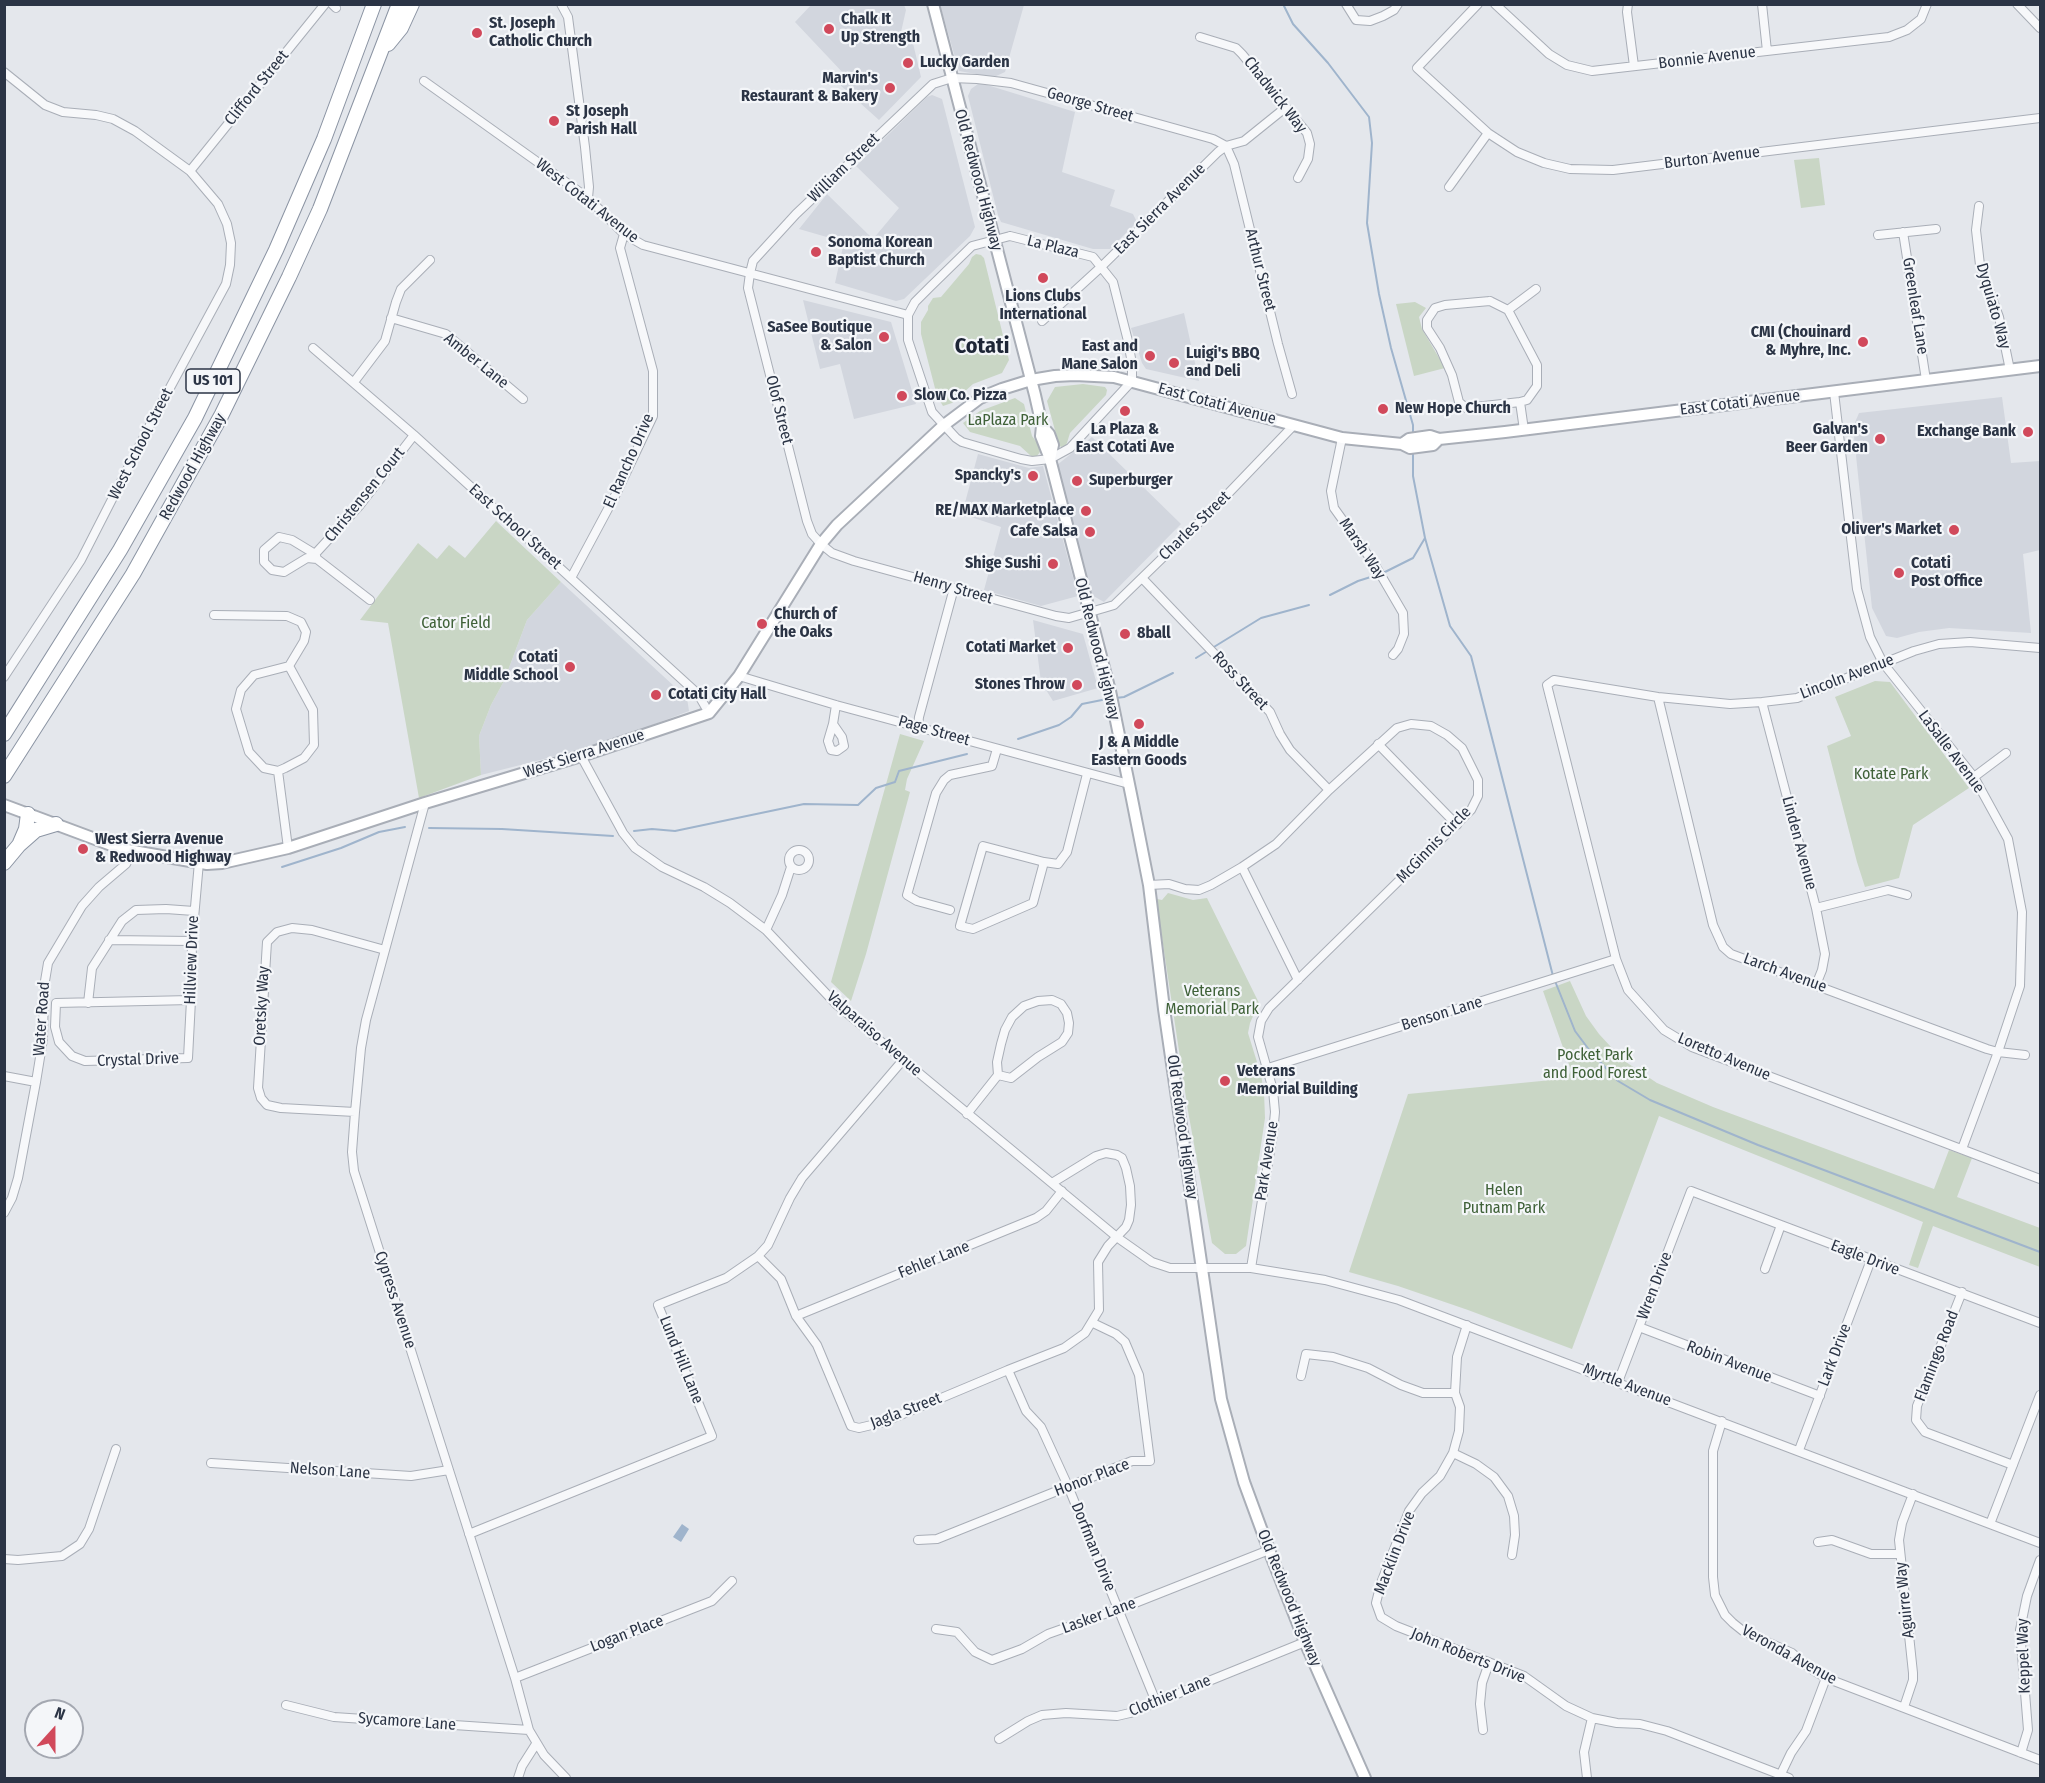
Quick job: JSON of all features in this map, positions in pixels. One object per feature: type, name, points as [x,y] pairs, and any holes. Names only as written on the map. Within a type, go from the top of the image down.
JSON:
[{"type":"highway","name":"Redwood Highway","points":[[4,734],[120,550],[195,418],[280,240],[324,139],[374,4]]},
{"type":"highway","name":"Redwood Highway","points":[[8,772],[133,574],[221,416],[311,228],[399,4]]},
{"type":"highway","points":[[380,56],[401,28],[412,4]]},
{"type":"highway","points":[[19,845],[25,833],[28,814]]},
{"type":"highway","points":[[4,863],[36,830],[43,826],[56,825]]},
{"type":"main road","name":"Old Redwood Highway","points":[[933,4],[1042,426],[1049,434],[1053,445],[1050,459],[1113,706],[1149,885],[1164,1010],[1221,1399],[1244,1482],[1269,1550],[1305,1642],[1365,1779]]},
{"type":"main road","name":"East Cotati Avenue","points":[[1031,380],[1055,376],[1098,375],[1132,381],[1342,438],[1402,444],[1409,439],[1419,442],[1430,436],[1438,439],[1524,430],[2040,366]]},
{"type":"main road","name":"West Sierra Avenue","points":[[4,805],[132,852],[207,864],[230,862],[288,848],[425,802],[581,756],[709,712],[739,676],[820,544],[911,453],[944,425],[980,398],[1031,380]]},
{"type":"street","name":"Clifford Street","points":[[190,171],[325,4]]},
{"type":"street","points":[[561,4],[568,17],[585,147],[588,198]]},
{"type":"street","points":[[1346,4],[1356,20],[1370,21],[1383,16],[1398,4]]},
{"type":"street","name":"Burton Avenue","points":[[1478,4],[1417,68],[1488,134],[1517,152],[1544,163],[1570,169],[1613,170],[2040,118]]},
{"type":"street","name":"Bonnie Avenue","points":[[1495,4],[1549,54],[1567,65],[1592,71],[1889,37],[1907,30],[1921,19],[1927,4]]},
{"type":"street","points":[[1628,4],[1634,66]]},
{"type":"street","points":[[1762,4],[1767,51]]},
{"type":"street","points":[[2017,4],[2040,28]]},
{"type":"street","name":"Chadwick Way","points":[[1200,37],[1236,48],[1307,133],[1310,144],[1306,165],[1298,178]]},
{"type":"street","name":"West School Street","points":[[4,72],[45,105],[63,112],[113,119],[135,131],[190,171],[218,204],[227,225],[231,243],[231,265],[226,284],[81,560],[4,677]]},
{"type":"street","name":"George Street","points":[[952,78],[1011,83],[1214,139],[1226,146]]},
{"type":"street","name":"William Street","points":[[750,273],[753,261],[777,234],[883,130],[933,84],[952,78]]},
{"type":"street","name":"West Cotati Avenue","points":[[424,81],[588,198],[624,234],[643,245],[908,315]]},
{"type":"street","name":"East Sierra Avenue","points":[[1042,321],[1226,146],[1244,141],[1285,108]]},
{"type":"street","points":[[1449,187],[1488,134]]},
{"type":"street","name":"Arthur Street","points":[[1226,146],[1234,164],[1292,394]]},
{"type":"street","name":"Dyquiato Way","points":[[1979,206],[1976,230],[1980,265],[2002,328],[2010,370]]},
{"type":"street","points":[[1878,235],[1936,229]]},
{"type":"street","name":"Greenleaf Lane","points":[[1903,232],[1926,380]]},
{"type":"street","name":"El Rancho Drive","points":[[571,578],[616,494],[652,416],[653,371],[620,248],[624,234]]},
{"type":"street","name":"La Plaza","points":[[908,315],[915,302],[972,246],[993,239],[1010,236],[1093,257],[1113,282],[1128,341],[1132,381]]},
{"type":"street","points":[[354,382],[385,341],[401,289],[430,260]]},
{"type":"street","name":"Olof Street","points":[[750,273],[748,288],[807,521],[812,534],[820,544]]},
{"type":"street","points":[[1508,310],[1536,289]]},
{"type":"street","points":[[1490,301],[1508,310],[1537,365],[1535,391],[1527,400],[1520,402],[1475,408],[1463,406],[1459,402],[1452,375],[1440,348],[1427,328],[1427,320],[1434,308],[1490,301]]},
{"type":"street","points":[[908,315],[908,340],[929,405],[932,412],[962,442],[1021,459],[1032,461],[1050,459],[1070,448],[1132,381]]},
{"type":"street","name":"Amber Lane","points":[[391,318],[446,334],[523,399]]},
{"type":"street","name":"East School Street","points":[[313,348],[414,435],[698,694],[709,712]]},
{"type":"street","name":"LaSalle Avenue","points":[[1834,392],[1857,589],[1870,637],[1883,663],[1974,777],[2008,839],[2022,912],[2020,986],[1962,1149]]},
{"type":"street","points":[[1520,402],[1524,430]]},
{"type":"street","name":"Charles Street","points":[[1088,613],[1114,605],[1230,492],[1293,426]]},
{"type":"street","name":"Christensen Court","points":[[370,600],[316,557],[292,540],[279,537],[264,550],[264,562],[272,570],[284,572],[307,558],[316,557],[414,435]]},
{"type":"street","name":"Marsh Way","points":[[1342,438],[1331,491],[1334,508],[1375,565],[1403,613],[1404,634],[1398,649],[1393,654]]},
{"type":"street","name":"Henry Street","points":[[820,544],[832,553],[854,561],[1056,616],[1069,618],[1088,613]]},
{"type":"street","name":"Ross Street","points":[[1142,578],[1270,712],[1290,750],[1329,790]]},
{"type":"street","points":[[918,726],[954,588]]},
{"type":"street","points":[[214,615],[287,616],[301,622],[306,632],[304,641],[290,666],[254,675],[241,690],[236,709],[249,752],[264,768],[278,771],[304,758],[314,745],[314,710],[290,666]]},
{"type":"street","name":"Lincoln Avenue","points":[[1547,685],[1554,680],[1658,697],[1730,704],[1762,702],[1797,698],[1914,651],[1939,644],[1970,642],[2040,648]]},
{"type":"street","name":"Page Street","points":[[739,676],[836,705],[1129,784]]},
{"type":"street","name":"Loretto Avenue","points":[[1547,685],[1616,959],[1628,990],[1647,1013],[1664,1030],[1692,1047],[2040,1179]]},
{"type":"street","name":"Larch Avenue","points":[[1658,697],[1718,939],[1723,948],[1731,954],[1998,1052],[2025,1055]]},
{"type":"street","name":"Linden Avenue","points":[[1762,702],[1816,908],[1825,954],[1816,984]]},
{"type":"street","points":[[834,724],[836,705]]},
{"type":"street","name":"McGinnis Circle","points":[[1149,885],[1169,884],[1199,890],[1242,867],[1276,844],[1329,790],[1396,728],[1411,723],[1431,726],[1447,735],[1462,748],[1478,780],[1478,796],[1471,810],[1269,1008],[1261,1021]]},
{"type":"street","points":[[1378,744],[1457,825]]},
{"type":"street","points":[[950,910],[917,901],[907,894],[936,793],[950,775],[992,766],[998,749]]},
{"type":"street","points":[[1974,777],[2006,753]]},
{"type":"street","name":"Valparaiso Avenue","points":[[581,756],[623,833],[635,848],[662,867],[704,887],[730,903],[765,930],[837,1005],[1118,1238],[1152,1263],[1170,1268],[1203,1268]]},
{"type":"street","points":[[278,771],[288,848]]},
{"type":"street","points":[[1044,862],[1033,903],[974,929],[960,926],[983,846],[1058,864],[1067,852],[1087,774]]},
{"type":"street","name":"Cypress Avenue","points":[[425,802],[366,1020],[355,1112],[352,1152],[354,1171],[515,1678],[529,1730],[544,1755],[566,1779]]},
{"type":"street","name":"Water Road","points":[[4,1213],[12,1198],[18,1178],[36,1082],[43,1039],[44,987],[48,963],[82,906],[99,887],[126,864],[132,852]]},
{"type":"street","name":"Hillview Drive","points":[[188,1058],[192,941],[199,862]]},
{"type":"street","points":[[765,930],[782,895],[791,867]]},
{"type":"street","points":[[1242,867],[1298,980]]},
{"type":"street","points":[[1816,908],[1888,890],[1907,895]]},
{"type":"street","points":[[191,1000],[88,1003],[93,968],[122,921],[136,910],[194,911]]},
{"type":"street","name":"Oretsky Way","points":[[355,1112],[281,1108],[267,1105],[261,1098],[258,1088],[267,942],[277,932],[292,927],[312,930],[385,950]]},
{"type":"street","points":[[109,940],[192,941]]},
{"type":"street","name":"Benson Lane","points":[[1268,1068],[1616,959]]},
{"type":"street","points":[[967,1114],[998,1075],[997,1062],[1001,1044],[1012,1017],[1024,1006],[1038,1001],[1052,1000],[1061,1004],[1067,1013],[1069,1023],[1068,1033],[1062,1042],[1011,1078],[998,1075]]},
{"type":"street","name":"Crystal Drive","points":[[88,1003],[56,1003],[55,1027],[59,1042],[72,1056],[85,1062],[188,1058]]},
{"type":"street","name":"Park Avenue","points":[[1251,1268],[1273,1133],[1274,1089],[1258,1037],[1261,1021]]},
{"type":"street","name":"Lund Hill Lane","points":[[469,1534],[712,1436],[658,1305],[726,1278],[758,1256],[768,1245],[802,1178],[903,1060]]},
{"type":"street","points":[[4,1076],[36,1082]]},
{"type":"street","points":[[1052,1183],[1096,1156],[1106,1153],[1122,1158],[1126,1168],[1131,1205],[1129,1220],[1118,1238],[1108,1246],[1098,1262],[1099,1310],[1093,1323]]},
{"type":"street","name":"Fehler Lane","points":[[796,1316],[1036,1218],[1046,1211],[1062,1191]]},
{"type":"street","name":"Eagle Drive","points":[[1691,1191],[2040,1323]]},
{"type":"street","name":"Wren Drive","points":[[1618,1382],[1691,1191]]},
{"type":"street","points":[[1765,1269],[1781,1225]]},
{"type":"street","points":[[758,1256],[781,1279],[796,1316]]},
{"type":"street","name":"Lark Drive","points":[[1799,1450],[1871,1260]]},
{"type":"street","name":"Myrtle Avenue","points":[[1203,1268],[1251,1268],[1325,1280],[1399,1300],[2040,1543]]},
{"type":"street","name":"Flamingo Road","points":[[1962,1292],[1917,1406],[1916,1420],[1925,1432],[2013,1465]]},
{"type":"street","name":"Jagla Street","points":[[796,1316],[817,1345],[851,1426],[859,1428],[884,1422],[1064,1348],[1077,1341],[1093,1323]]},
{"type":"street","name":"Honor Place","points":[[918,1540],[937,1539],[1132,1461],[1150,1461],[1139,1375],[1125,1342],[1093,1323]]},
{"type":"street","name":"Macklin Drive","points":[[1382,1617],[1376,1603],[1381,1583],[1409,1511],[1422,1493],[1440,1476],[1454,1453],[1459,1431],[1460,1407],[1455,1393],[1457,1357],[1467,1325]]},
{"type":"street","name":"Robin Avenue","points":[[1639,1327],[1820,1396]]},
{"type":"street","points":[[1301,1376],[1306,1354],[1333,1358],[1368,1368],[1401,1385],[1424,1392],[1455,1393]]},
{"type":"street","name":"Dorfman Drive","points":[[1008,1370],[1026,1411],[1041,1427],[1068,1486],[1156,1702]]},
{"type":"street","points":[[1990,1524],[2040,1395]]},
{"type":"street","name":"Veronda Avenue","points":[[1722,1421],[1714,1444],[1712,1459],[1713,1576],[1715,1595],[1725,1615],[1732,1623],[1743,1631],[1792,1653],[1826,1678],[2040,1760]]},
{"type":"street","points":[[4,1559],[62,1556],[80,1544],[89,1529],[116,1449]]},
{"type":"street","points":[[1454,1453],[1476,1464],[1494,1477],[1508,1496],[1514,1516],[1515,1535],[1512,1555]]},
{"type":"street","name":"Nelson Lane","points":[[211,1463],[411,1476],[449,1470]]},
{"type":"street","name":"Aguirre Way","points":[[1904,1707],[1913,1673],[1900,1554],[1900,1531],[1914,1494]]},
{"type":"street","points":[[1818,1542],[1833,1540],[1871,1554],[1900,1554]]},
{"type":"street","name":"Lasker Lane","points":[[936,1629],[957,1632],[975,1652],[992,1659],[1023,1649],[1048,1634],[1269,1550]]},
{"type":"street","name":"Keppel Way","points":[[2021,1753],[2028,1730],[2020,1630],[2027,1596],[2040,1560]]},
{"type":"street","name":"Logan Place","points":[[515,1678],[712,1601],[732,1581]]},
{"type":"street","name":"John Roberts Drive","points":[[1382,1617],[1396,1626],[1524,1676],[1566,1706],[1592,1718],[1617,1723],[1640,1724],[1667,1731],[1779,1777],[1789,1779]]},
{"type":"street","name":"Clothier Lane","points":[[999,1739],[1042,1715],[1066,1713],[1117,1716],[1305,1642]]},
{"type":"street","points":[[1483,1730],[1480,1704],[1482,1683],[1489,1663]]},
{"type":"street","points":[[1779,1777],[1806,1731],[1826,1678]]},
{"type":"street","name":"Sycamore Lane","points":[[286,1705],[334,1717],[529,1730]]},
{"type":"street","points":[[1587,1779],[1584,1752],[1592,1718]]},
{"type":"street","points":[[518,1779],[522,1766],[536,1744]]},
{"type":"shaded area","points":[[812,4],[904,5],[906,10],[901,32],[912,39],[921,77],[879,120],[839,84],[845,75],[795,22]]},
{"type":"shaded area","points":[[940,5],[1024,5],[1005,72],[994,77],[959,71]]},
{"type":"shaded area","points":[[978,84],[1075,112],[1062,172],[1115,190],[1110,206],[1133,214],[1137,222],[1110,249],[1093,249],[1001,222],[968,96],[971,89]]},
{"type":"shaded area","points":[[932,95],[942,99],[975,227],[970,236],[904,299],[896,301],[835,283],[844,242],[799,229],[827,194],[873,239],[899,208],[856,166],[927,97]]},
{"type":"shaded area","points":[[803,300],[891,322],[916,404],[854,419],[840,364],[820,369]]},
{"type":"shaded area","points":[[1184,313],[1199,381],[1146,369],[1131,328]]},
{"type":"shaded area","points":[[2002,397],[2011,463],[2040,461],[2040,550],[2023,554],[2031,633],[1949,628],[1897,638],[1886,636],[1872,608],[1853,427],[1859,413]]},
{"type":"shaded area","points":[[1092,437],[1181,524],[1104,602],[1090,594],[1057,465]]},
{"type":"shaded area","points":[[978,454],[1029,468],[1043,466],[1078,596],[1041,606],[984,590],[1001,527],[962,514]]},
{"type":"shaded area","name":"Cotati Middle School","points":[[561,582],[687,698],[689,711],[603,744],[481,775],[479,736],[491,705],[504,681],[527,620]]},
{"type":"shaded area","points":[[1033,620],[1083,634],[1098,688],[1053,701],[1041,682]]},
{"type":"green space","points":[[1819,158],[1825,205],[1801,208],[1794,160]]},
{"type":"green space","name":"LaPlaza Park","points":[[976,254],[984,258],[1009,360],[1002,373],[973,384],[952,403],[943,406],[937,396],[921,334],[921,322],[933,298],[941,297]]},
{"type":"green space","points":[[1415,302],[1426,308],[1419,317],[1422,329],[1445,368],[1414,376],[1396,304]]},
{"type":"green space","name":"LaPlaza Park","points":[[1083,384],[1105,387],[1106,395],[1070,433],[1066,446],[1061,447],[1047,401],[1055,387]]},
{"type":"green space","name":"LaPlaza Park","points":[[1015,398],[1024,404],[1032,436],[1040,452],[1037,456],[1031,456],[1020,446],[970,432],[963,423],[980,411]]},
{"type":"green space","name":"Cator Field","points":[[496,521],[561,582],[527,620],[504,681],[491,705],[479,736],[481,775],[419,798],[388,623],[360,620],[418,543],[437,559],[449,545],[465,558]]},
{"type":"green space","name":"Kotate Park","points":[[1875,681],[1890,682],[1969,788],[1913,825],[1899,878],[1865,887],[1827,746],[1851,736],[1835,697]]},
{"type":"green space","points":[[900,734],[924,741],[907,779],[905,790],[910,792],[851,1001],[831,982]]},
{"type":"green space","name":"Veterans Memorial Park","points":[[1168,893],[1193,900],[1207,898],[1259,1003],[1248,1033],[1261,1075],[1265,1118],[1246,1246],[1236,1254],[1225,1254],[1212,1243],[1188,1111],[1157,904],[1157,899],[1162,900]]},
{"type":"green space","name":"Helen Putnam Park","points":[[1570,981],[1586,1016],[1599,1034],[1623,1060],[1657,1083],[1713,1107],[1934,1189],[1949,1150],[1972,1158],[1957,1197],[2040,1228],[2040,1267],[1933,1226],[1918,1268],[1909,1265],[1923,1222],[1659,1116],[1572,1349],[1468,1310],[1349,1272],[1408,1094],[1567,1080],[1571,1070],[1543,991]]},
{"type":"water","points":[[682,1524],[689,1529],[681,1542],[673,1537]]},
{"type":"waterway","points":[[1283,4],[1293,24],[1328,63],[1369,117],[1372,143],[1367,223],[1379,294],[1391,348],[1413,425],[1413,436]]},
{"type":"waterway","points":[[1413,451],[1413,476],[1425,538],[1450,626],[1471,656],[1553,976]]},
{"type":"waterway","points":[[1383,573],[1413,558],[1425,538]]},
{"type":"waterway","points":[[1330,595],[1358,581],[1377,575]]},
{"type":"waterway","points":[[1196,658],[1261,618],[1309,605]]},
{"type":"waterway","points":[[1116,698],[1124,697],[1173,673]]},
{"type":"waterway","points":[[1018,739],[1059,725],[1071,717],[1082,704],[1107,699]]},
{"type":"waterway","points":[[634,831],[652,829],[675,831],[804,804],[858,805],[876,788],[895,782],[899,771],[967,754]]},
{"type":"waterway","points":[[282,867],[341,848],[379,832],[405,827]]},
{"type":"waterway","points":[[429,828],[502,829],[613,836]]},
{"type":"waterway","points":[[1555,981],[1575,1031],[1590,1051],[1618,1081],[1650,1100],[1758,1145],[2040,1252]]},
{"type":"place","name":"Chalk It Up Strength","points":[[829,29]]},
{"type":"place","name":"St. Joseph Catholic Church","points":[[477,33]]},
{"type":"place","name":"Lucky Garden","points":[[908,63]]},
{"type":"place","name":"Marvin's Restaurant & Bakery","points":[[890,88]]},
{"type":"place","name":"St Joseph Parish Hall","points":[[554,121]]},
{"type":"place","name":"Sonoma Korean Baptist Church","points":[[816,252]]},
{"type":"place","name":"Lions Clubs International","points":[[1043,278]]},
{"type":"place","name":"SaSee Boutique & Salon","points":[[884,337]]},
{"type":"place","name":"CMI (Chouinard & Myhre, Inc.","points":[[1863,342]]},
{"type":"place","name":"East and Mane Salon","points":[[1150,356]]},
{"type":"place","name":"Luigi's BBQ and Deli","points":[[1174,363]]},
{"type":"place","name":"Slow Co. Pizza","points":[[902,396]]},
{"type":"place","name":"New Hope Church","points":[[1383,409]]},
{"type":"place","name":"La Plaza & East Cotati Ave","points":[[1125,411]]},
{"type":"place","name":"Exchange Bank","points":[[2028,432]]},
{"type":"place","name":"Galvan's Beer Garden","points":[[1880,439]]},
{"type":"place","name":"Spancky's","points":[[1033,476]]},
{"type":"place","name":"Superburger","points":[[1077,481]]},
{"type":"place","name":"RE/MAX Marketplace","points":[[1086,511]]},
{"type":"place","name":"Oliver's Market","points":[[1954,530]]},
{"type":"place","name":"Cafe Salsa","points":[[1090,532]]},
{"type":"place","name":"Shige Sushi","points":[[1053,564]]},
{"type":"place","name":"Cotati Post Office","points":[[1899,573]]},
{"type":"place","name":"Church of the Oaks","points":[[762,624]]},
{"type":"place","name":"8ball","points":[[1125,634]]},
{"type":"place","name":"Cotati Market","points":[[1068,648]]},
{"type":"place","name":"Cotati Middle School","points":[[570,667]]},
{"type":"place","name":"Stones Throw","points":[[1077,685]]},
{"type":"place","name":"Cotati City Hall","points":[[656,695]]},
{"type":"place","name":"J & A Middle Eastern Goods","points":[[1139,724]]},
{"type":"place","name":"West Sierra Avenue & Redwood Highway","points":[[83,849]]},
{"type":"place","name":"Veterans Memorial Building","points":[[1225,1081]]},
{"type":"district","name":"Cotati","points":[[982,347]]},
{"type":"park label","name":"Pocket Park and Food Forest","points":[[1595,1065]]}]
